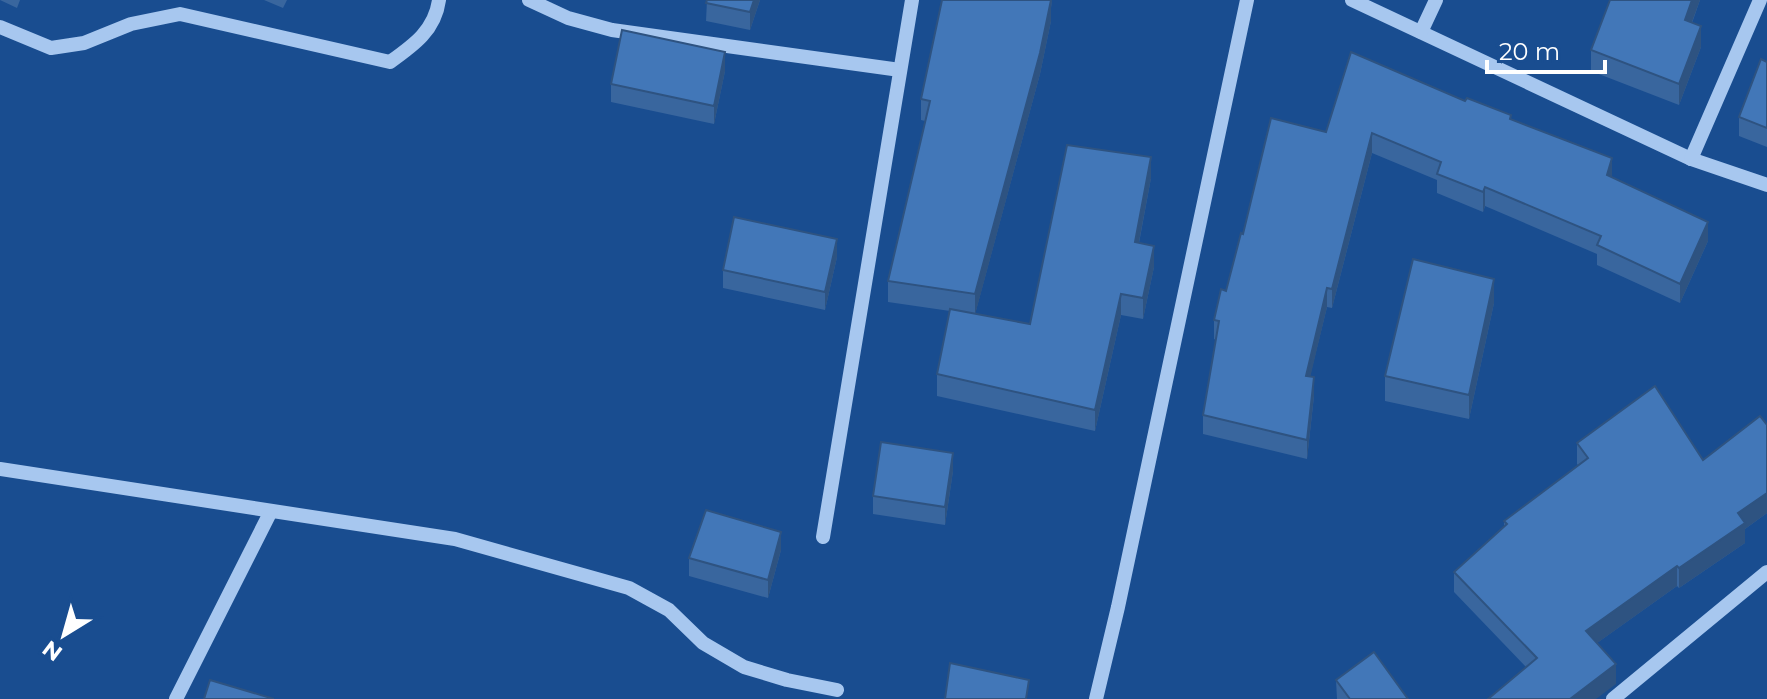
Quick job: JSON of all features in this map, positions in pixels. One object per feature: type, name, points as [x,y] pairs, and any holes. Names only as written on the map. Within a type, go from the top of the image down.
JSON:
[{"type":"street","points":[[0,27],[51,48],[84,43],[131,24],[180,14],[390,62],[418,42],[437,17],[439,0]]},
{"type":"street","points":[[529,0],[568,18],[612,30],[900,70]]},
{"type":"street","points":[[823,537],[912,0]]},
{"type":"street","points":[[1096,699],[1247,0]]},
{"type":"street","points":[[1352,0],[1691,159],[1767,185]]},
{"type":"street","points":[[1421,32],[1436,0]]},
{"type":"street","points":[[1691,159],[1760,0]]},
{"type":"street","points":[[0,469],[455,539],[629,588],[669,610],[703,643],[744,667],[837,690]]},
{"type":"street","points":[[176,699],[271,511]]},
{"type":"street","points":[[1613,699],[1767,572]]},
{"type":"building","points":[[707,0],[754,0],[750,12],[706,3]]},
{"type":"building","points":[[942,0],[1051,0],[1040,53],[975,294],[888,281],[930,101],[921,99]]},
{"type":"building","points":[[1610,0],[1692,0],[1685,20],[1701,26],[1679,84],[1591,50]]},
{"type":"building","points":[[622,30],[725,52],[714,106],[611,84]]},
{"type":"building","points":[[1351,52],[1465,101],[1467,98],[1511,115],[1510,119],[1612,158],[1607,175],[1708,222],[1680,284],[1597,245],[1601,236],[1485,187],[1483,192],[1437,174],[1441,162],[1372,133],[1332,289],[1327,288],[1306,376],[1314,377],[1307,440],[1203,415],[1219,321],[1214,320],[1221,289],[1226,291],[1243,234],[1271,118],[1326,132]]},
{"type":"building","points":[[1761,59],[1767,62],[1767,128],[1739,117]]},
{"type":"building","points":[[1067,145],[1151,157],[1135,242],[1154,246],[1143,298],[1121,294],[1095,410],[937,374],[950,309],[1030,324]]},
{"type":"building","points":[[734,217],[837,239],[825,292],[723,270]]},
{"type":"building","points":[[1413,259],[1494,279],[1469,395],[1385,376]]},
{"type":"building","points":[[1655,386],[1703,460],[1760,416],[1767,425],[1767,493],[1738,513],[1745,523],[1679,568],[1677,566],[1586,631],[1616,664],[1570,699],[1488,699],[1537,658],[1454,572],[1507,524],[1504,521],[1588,458],[1577,443]]},
{"type":"building","points":[[881,442],[953,453],[945,507],[873,496]]},
{"type":"building","points":[[706,510],[781,532],[768,580],[689,558]]},
{"type":"building","points":[[1374,652],[1408,699],[1350,699],[1336,680]]},
{"type":"building","points":[[950,663],[1029,680],[1026,699],[945,699]]},
{"type":"building","points":[[210,680],[274,699],[204,699]]}]
